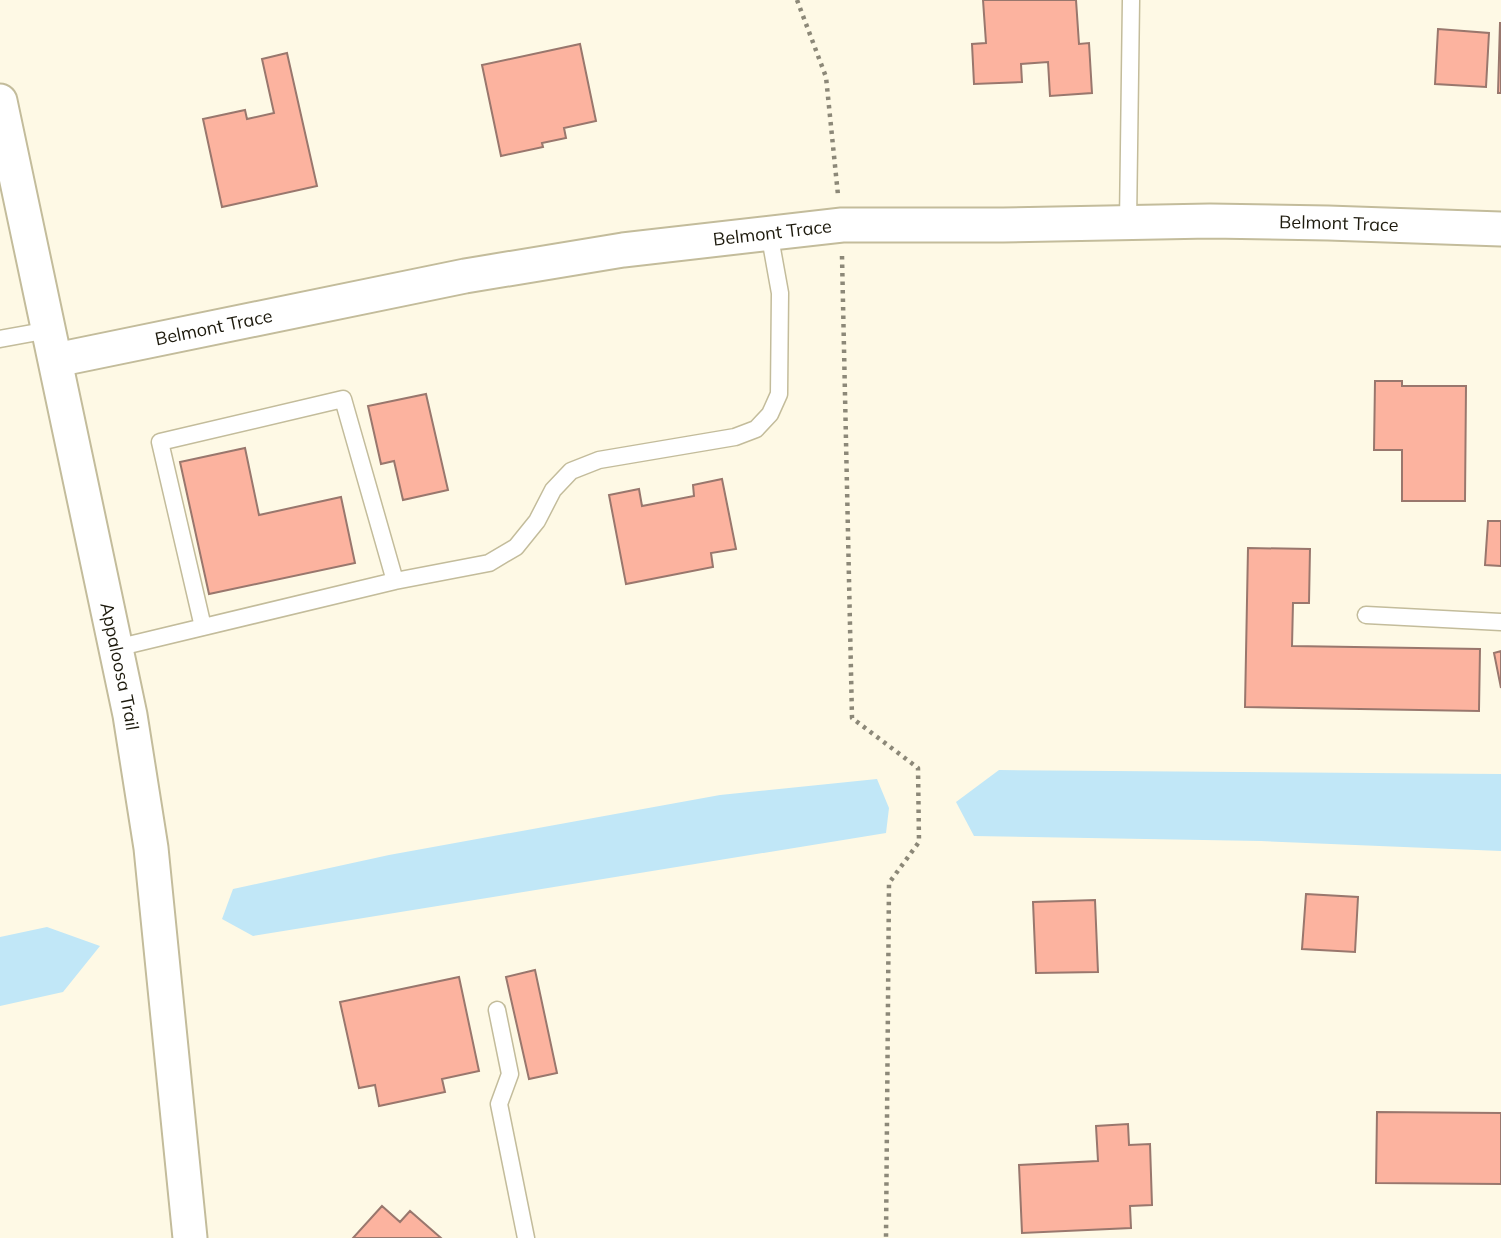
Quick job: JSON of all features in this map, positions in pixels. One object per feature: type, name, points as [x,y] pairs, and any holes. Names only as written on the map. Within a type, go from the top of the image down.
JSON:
[{"type":"street","name":"Appaloosa Trail","points":[[0,101],[130,715],[151,848],[190,1238]]},
{"type":"street","name":"Belmont Trace","points":[[53,345],[623,250],[842,225],[1328,223],[1501,229]]},
{"type":"lane","points":[[1128,223],[1131,0]]},
{"type":"lane","points":[[116,648],[396,581],[489,563],[516,547],[537,521],[553,490],[571,471],[599,460],[735,437],[756,429],[770,414],[779,394],[781,369],[780,293],[769,232]]},
{"type":"lane","points":[[0,339],[53,345]]},
{"type":"lane","points":[[203,627],[160,442],[343,399],[396,581]]},
{"type":"lane","points":[[1366,615],[1501,622]]},
{"type":"lane","points":[[497,1010],[510,1074],[499,1104],[526,1238]]},
{"type":"path","points":[[797,0],[826,77],[842,225],[852,718],[918,768],[919,842],[889,883],[886,1238]]},
{"type":"water","points":[[999,770],[1501,774],[1501,851],[1261,841],[974,836],[956,802]]},
{"type":"water","points":[[877,779],[889,808],[886,833],[253,936],[222,919],[233,889],[389,855],[720,795]]},
{"type":"water","points":[[47,927],[100,946],[63,992],[0,1006],[0,937]]},
{"type":"building","points":[[983,0],[1076,0],[1079,44],[1089,43],[1092,93],[1050,96],[1048,62],[1021,64],[1022,82],[974,84],[972,44],[986,43]]},
{"type":"building","points":[[1500,23],[1501,93],[1498,93]]},
{"type":"building","points":[[1438,29],[1489,33],[1486,87],[1435,84]]},
{"type":"building","points":[[580,44],[596,121],[564,128],[566,138],[542,143],[543,147],[501,156],[482,65]]},
{"type":"building","points":[[287,53],[317,186],[222,207],[203,119],[245,110],[247,119],[274,113],[262,59]]},
{"type":"building","points":[[1375,381],[1402,381],[1402,386],[1466,386],[1465,501],[1402,501],[1402,450],[1374,450]]},
{"type":"building","points":[[426,394],[448,490],[403,500],[394,461],[381,464],[368,406]]},
{"type":"building","points":[[245,448],[259,515],[341,497],[355,563],[209,594],[180,462]]},
{"type":"building","points":[[722,479],[736,549],[711,553],[713,567],[626,584],[609,495],[639,489],[642,506],[694,496],[693,485]]},
{"type":"building","points":[[1488,521],[1501,521],[1501,566],[1485,565]]},
{"type":"building","points":[[1248,548],[1310,549],[1309,603],[1293,603],[1292,646],[1480,649],[1479,711],[1245,707]]},
{"type":"building","points":[[1501,651],[1501,688],[1494,653]]},
{"type":"building","points":[[1306,894],[1358,897],[1355,952],[1302,949]]},
{"type":"building","points":[[1095,900],[1098,972],[1036,973],[1033,902]]},
{"type":"building","points":[[535,970],[557,1073],[529,1079],[506,977]]},
{"type":"building","points":[[459,977],[479,1071],[442,1079],[445,1092],[379,1106],[375,1085],[359,1088],[340,1002]]},
{"type":"building","points":[[1377,1112],[1501,1113],[1501,1184],[1376,1183]]},
{"type":"building","points":[[1128,1124],[1129,1145],[1150,1144],[1152,1205],[1130,1206],[1131,1228],[1022,1233],[1019,1165],[1098,1161],[1096,1126]]},
{"type":"building","points":[[382,1206],[400,1222],[410,1211],[441,1238],[353,1238]]}]
